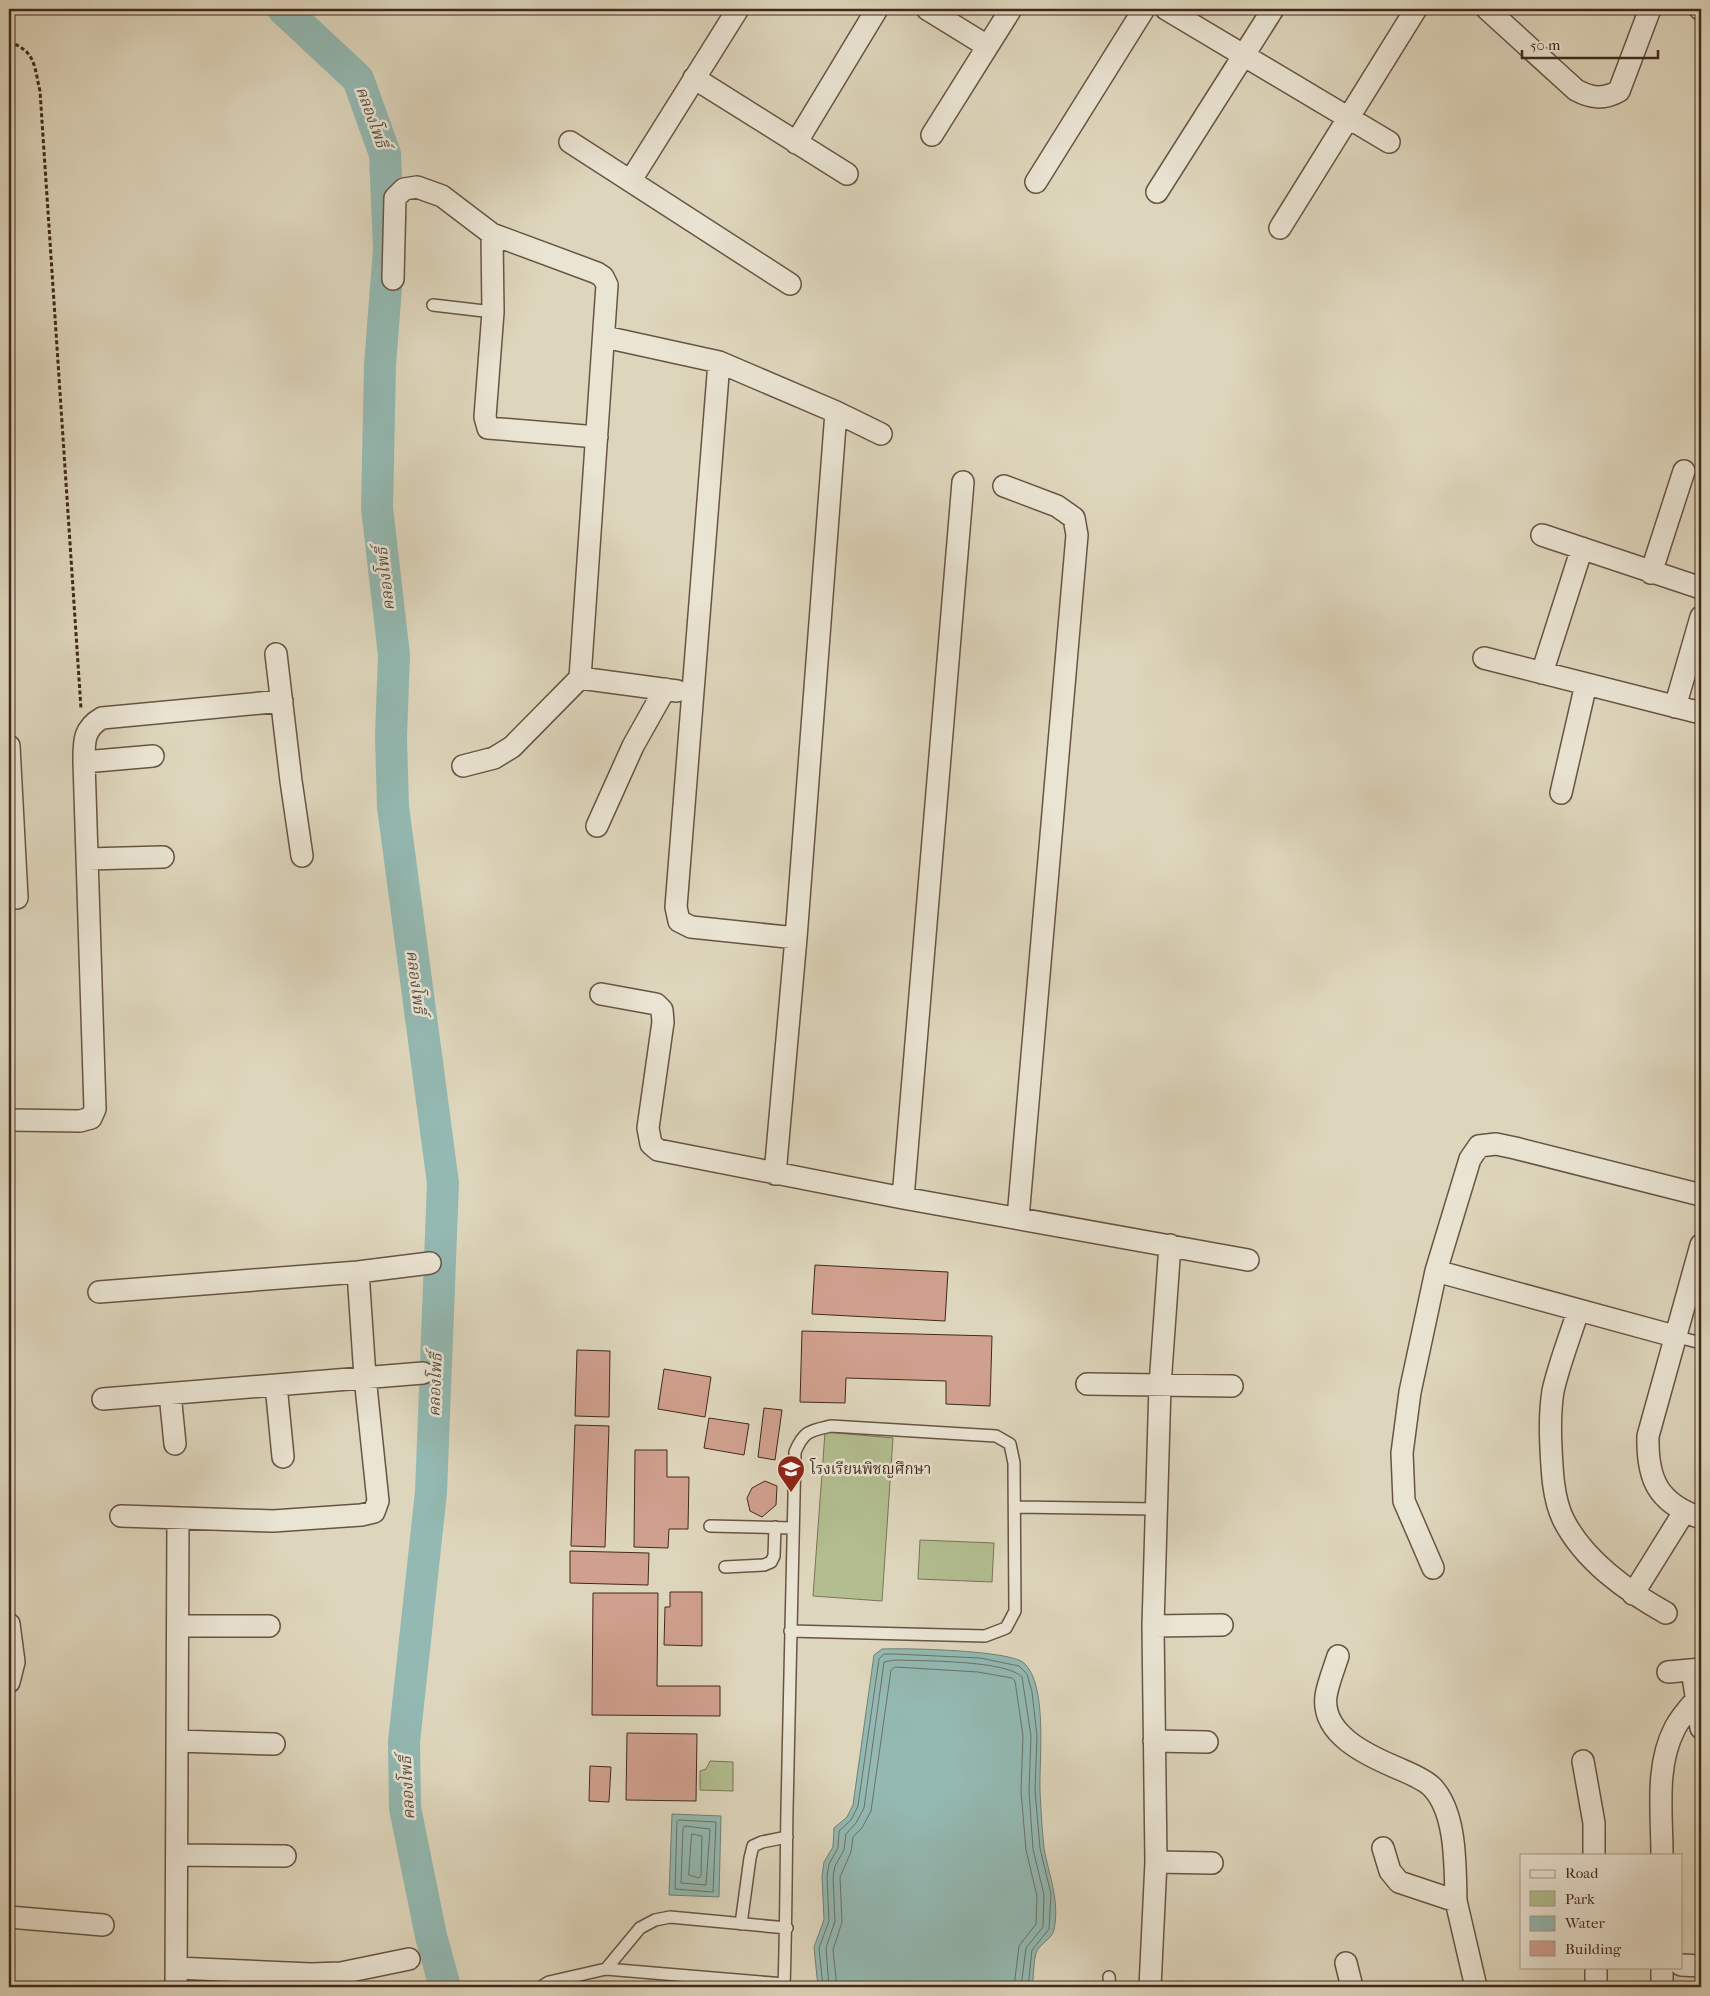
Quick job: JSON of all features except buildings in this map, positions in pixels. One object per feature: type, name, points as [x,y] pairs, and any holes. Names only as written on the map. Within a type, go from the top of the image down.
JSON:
[{"type":"street","points":[[631,180],[738,9]]},
{"type":"street","points":[[796,143],[877,9]]},
{"type":"street","points":[[927,9],[987,46]]},
{"type":"street","points":[[932,135],[1011,9]]},
{"type":"street","points":[[1036,182],[1144,9]]},
{"type":"street","points":[[1166,9],[1389,142]]},
{"type":"street","points":[[1157,192],[1273,9]]},
{"type":"street","points":[[1280,228],[1416,9]]},
{"type":"street","points":[[1487,9],[1576,90],[1587,96],[1598,98],[1618,91],[1650,9]]},
{"type":"street","points":[[694,78],[847,174]]},
{"type":"street","points":[[570,142],[790,284]]},
{"type":"street","points":[[393,280],[395,198],[404,189],[417,187],[442,196],[492,234],[603,277],[607,285],[605,337],[580,678],[512,748],[494,758],[463,766]]},
{"type":"street","points":[[492,234],[494,312],[486,418],[488,428],[597,437]]},
{"type":"street","points":[[605,337],[719,362],[836,412],[881,434]]},
{"type":"street","points":[[719,362],[676,907],[679,921],[691,927],[796,938]]},
{"type":"street","points":[[775,1174],[796,938],[836,412]]},
{"type":"street","points":[[1651,573],[1684,471]]},
{"type":"street","points":[[903,1198],[963,482]]},
{"type":"street","points":[[1004,486],[1057,506],[1074,518],[1077,535],[1018,1218]]},
{"type":"street","points":[[1542,535],[1651,573],[1701,588]]},
{"type":"street","points":[[1542,673],[1582,548]]},
{"type":"street","points":[[1676,707],[1701,617]]},
{"type":"street","points":[[276,654],[302,856]]},
{"type":"street","points":[[1484,658],[1701,713]]},
{"type":"street","points":[[580,678],[693,693]]},
{"type":"street","points":[[1561,794],[1586,684]]},
{"type":"street","points":[[597,826],[633,746],[664,689]]},
{"type":"street","points":[[9,1120],[80,1120],[91,1118],[95,1110],[84,762],[84,737],[92,724],[102,718],[282,701]]},
{"type":"street","points":[[9,746],[17,898]]},
{"type":"street","points":[[84,762],[153,756]]},
{"type":"street","points":[[87,859],[163,857]]},
{"type":"street","points":[[600,994],[656,1004],[662,1010],[663,1022],[648,1128],[652,1144],[658,1150],[903,1198],[1248,1260]]},
{"type":"street","points":[[1433,1568],[1404,1501],[1402,1453],[1410,1392],[1436,1271],[1470,1159],[1479,1146],[1496,1144],[1515,1148],[1701,1195]]},
{"type":"street","points":[[1150,1987],[1156,1862],[1152,1626],[1160,1384],[1170,1245]]},
{"type":"street","points":[[1633,1594],[1692,1515],[1663,1496],[1652,1480],[1648,1461],[1648,1436],[1674,1336],[1701,1245]]},
{"type":"street","points":[[99,1292],[358,1272],[430,1263]]},
{"type":"street","points":[[1436,1271],[1674,1336]]},
{"type":"street","points":[[121,1516],[178,1520],[273,1521],[361,1515],[374,1512],[378,1501],[365,1377],[358,1272]]},
{"type":"street","points":[[1578,1311],[1553,1390],[1550,1421],[1552,1475],[1563,1518],[1580,1544],[1633,1594],[1666,1613]]},
{"type":"street","points":[[103,1399],[422,1373]]},
{"type":"street","points":[[1087,1384],[1232,1386]]},
{"type":"street","points":[[276,1385],[283,1457]]},
{"type":"street","points":[[170,1394],[175,1444]]},
{"type":"street","points":[[178,1520],[176,1978],[341,1973],[409,1959]]},
{"type":"street","points":[[9,1682],[14,1662],[10,1624]]},
{"type":"street","points":[[1152,1626],[1222,1625]]},
{"type":"street","points":[[178,1626],[269,1626]]},
{"type":"street","points":[[1338,1656],[1326,1696],[1327,1716],[1340,1733],[1363,1753],[1432,1786],[1442,1801],[1453,1839],[1456,1901],[1476,1987]]},
{"type":"street","points":[[1668,1672],[1696,1669],[1696,1700],[1701,1728]]},
{"type":"street","points":[[1662,1854],[1662,1772],[1666,1751],[1674,1728],[1696,1700]]},
{"type":"street","points":[[177,1741],[274,1744]]},
{"type":"street","points":[[1154,1741],[1207,1742]]},
{"type":"street","points":[[1583,1761],[1594,1824],[1594,1854]]},
{"type":"street","points":[[1382,1848],[1390,1871],[1399,1882],[1456,1901]]},
{"type":"street","points":[[176,1855],[285,1856]]},
{"type":"street","points":[[1156,1862],[1212,1862]]},
{"type":"street","points":[[9,1917],[103,1925]]},
{"type":"street","points":[[1346,1963],[1352,1987]]},
{"type":"street","points":[[1682,1964],[1701,1966]]},
{"type":"street","points":[[1596,1968],[1596,1987]]},
{"type":"street","points":[[1662,1968],[1662,1987]]},
{"type":"lane","points":[[433,306],[494,312]]},
{"type":"lane","points":[[1674,1336],[1701,1343]]},
{"type":"lane","points":[[541,1987],[549,1982],[606,1969],[784,1986],[787,1928],[790,1630],[795,1452],[801,1437],[814,1430],[832,1426],[996,1436],[1010,1444],[1014,1463],[1015,1611],[1006,1628],[985,1636],[790,1630]]},
{"type":"lane","points":[[1015,1507],[1156,1508]]},
{"type":"lane","points":[[710,1526],[793,1528]]},
{"type":"lane","points":[[725,1567],[764,1565],[771,1562],[774,1556],[775,1527]]},
{"type":"lane","points":[[740,1924],[753,1846],[762,1842],[787,1837]]},
{"type":"lane","points":[[606,1969],[640,1928],[655,1920],[670,1917],[787,1928]]},
{"type":"path","points":[[9,42],[22,46],[33,57],[40,92],[84,737]]},
{"type":"green space","points":[[825,1432],[893,1438],[882,1601],[813,1596]]},
{"type":"green space","points":[[920,1540],[994,1543],[992,1582],[918,1579]]},
{"type":"green space","points":[[710,1761],[733,1762],[733,1791],[700,1790],[700,1771],[706,1769]]},
{"type":"water","points":[[882,1649],[956,1651],[999,1655],[1024,1663],[1032,1674],[1041,1724],[1040,1791],[1043,1841],[1056,1909],[1053,1933],[1036,1953],[1032,1987],[818,1987],[814,1947],[824,1920],[822,1876],[824,1862],[833,1847],[834,1828],[847,1817],[853,1805],[874,1655]]},
{"type":"water","points":[[672,1814],[721,1816],[719,1897],[669,1895]]},
{"type":"waterway","name":"คลองโพธิ์","points":[[283,9],[358,79],[385,154],[389,249],[380,365],[377,508],[394,655],[391,737],[393,807],[443,1183],[431,1492],[404,1742],[405,1808],[431,1936],[445,1987]]},
{"type":"place","name":"โรงเรียนพิชญศึกษา","points":[[791,1493]]}]
